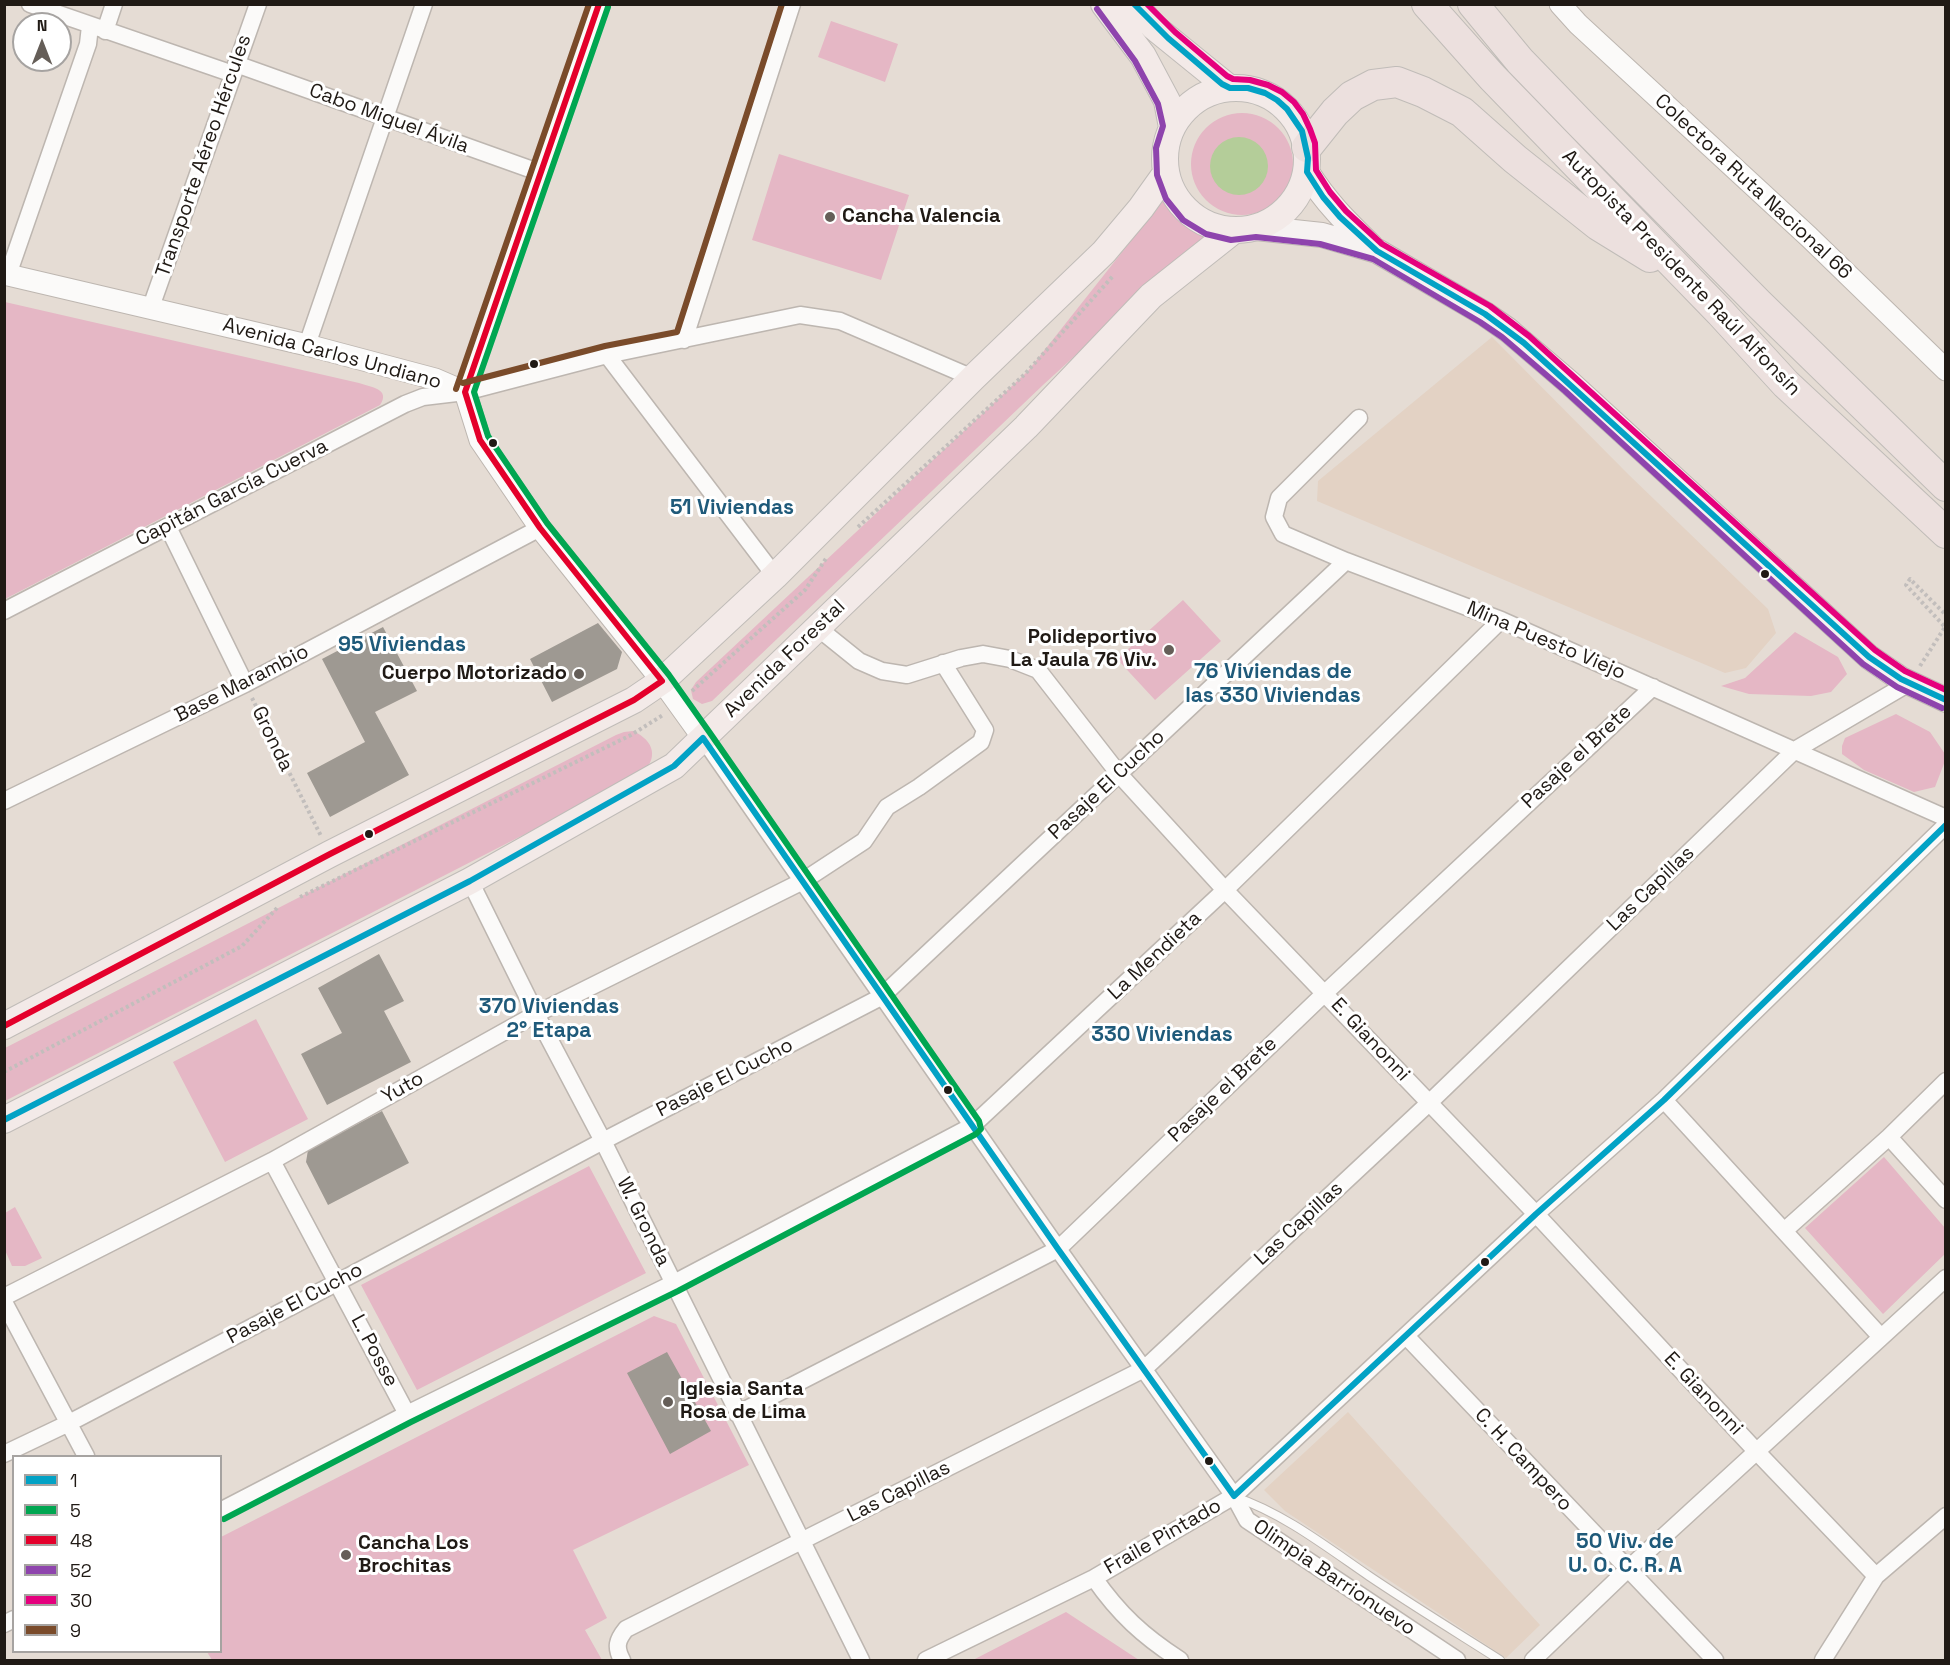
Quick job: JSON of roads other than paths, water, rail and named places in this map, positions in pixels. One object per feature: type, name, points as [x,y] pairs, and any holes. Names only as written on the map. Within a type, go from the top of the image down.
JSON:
[{"type":"highway","name":"Autopista Presidente Raúl Alfonsín","points":[[1427,4],[1492,77],[1786,384],[1946,533]]},
{"type":"highway","name":"Autopista Presidente Raúl Alfonsín","points":[[1473,4],[1520,61],[1605,148],[1758,303],[1946,486]]},
{"type":"highway","points":[[1307,159],[1335,112],[1352,96],[1373,85],[1397,82],[1423,92],[1462,112],[1515,159],[1598,225],[1692,284]]},
{"type":"main road","points":[[1104,4],[1143,56],[1167,100],[1172,127]]},
{"type":"main road","points":[[1134,4],[1154,27],[1228,87]]},
{"type":"main road","points":[[1245,229],[1278,218],[1295,201],[1306,180],[1307,159],[1304,133],[1292,113],[1274,98],[1252,89],[1228,87],[1206,94],[1186,108],[1172,127],[1165,149],[1166,173],[1174,195],[1189,213],[1210,226],[1245,229],[1322,235],[1377,251]]},
{"type":"main road","points":[[1307,159],[1323,196],[1340,217],[1377,251],[1485,314],[1516,336],[1869,657],[1909,683],[1946,700]]},
{"type":"main road","points":[[4,1026],[330,854],[634,700],[662,681],[775,576],[973,378],[1104,252],[1142,208],[1166,173]]},
{"type":"main road","name":"Avenida Forestal","points":[[4,1120],[470,881],[674,766],[1026,427],[1151,296],[1245,229]]},
{"type":"street","name":"Cabo Miguel Ávila","points":[[30,4],[97,28],[235,69],[385,118],[541,173]]},
{"type":"street","points":[[6,275],[88,44],[114,4]]},
{"type":"street","name":"Transporte Aéreo Hércules","points":[[151,307],[258,4]]},
{"type":"street","points":[[307,345],[424,4]]},
{"type":"street","points":[[465,392],[599,4]]},
{"type":"street","points":[[684,340],[792,4]]},
{"type":"street","name":"Colectora Ruta Nacional 66","points":[[1560,4],[1578,24],[1809,237],[1946,370]]},
{"type":"street","name":"Avenida Carlos Undiano","points":[[6,275],[307,345],[435,379],[465,392],[608,356],[800,315],[840,321],[973,378]]},
{"type":"street","points":[[608,356],[775,576]]},
{"type":"street","name":"Capitán García Cuerva","points":[[4,611],[405,404],[423,397],[465,392]]},
{"type":"street","name":"Olimpia Barrionuevo","points":[[465,392],[480,440],[540,528],[662,681],[703,738],[881,997],[1234,1496],[1247,1520],[1457,1660]]},
{"type":"street","name":"Mina Puesto Viejo","points":[[1359,418],[1279,498],[1274,517],[1282,534],[1501,620],[1946,818]]},
{"type":"street","name":"Gronda","points":[[168,526],[245,684]]},
{"type":"street","name":"Base Marambio","points":[[4,801],[245,684],[540,528]]},
{"type":"street","name":"Pasaje El Cucho","points":[[4,1454],[69,1423],[881,997],[1346,561]]},
{"type":"street","name":"La Mendieta","points":[[222,1510],[407,1414],[674,1283],[972,1126],[1226,890],[1501,620]]},
{"type":"street","name":"E. Gianonni","points":[[818,628],[859,661],[882,671],[907,675],[943,663],[984,654],[1010,659],[1038,670],[1119,774],[1226,890],[1326,992],[1876,1576]]},
{"type":"street","name":"Yuto","points":[[4,1297],[272,1161],[536,1014],[803,881],[864,842],[887,807],[981,742],[985,730],[943,663]]},
{"type":"street","name":"Las Capillas","points":[[620,1656],[617,1640],[626,1629],[1144,1369],[1429,1102],[1796,750],[1909,683]]},
{"type":"street","name":"Pasaje el Brete","points":[[737,1414],[1058,1249],[1326,992],[1653,687]]},
{"type":"street","name":"Fraile Pintado","points":[[926,1660],[1094,1578],[1234,1496],[1536,1214],[1664,1100],[1946,825]]},
{"type":"street","name":"W. Gronda","points":[[470,881],[536,1014],[603,1141],[861,1660]]},
{"type":"street","points":[[1784,1231],[1889,1137],[1946,1080]]},
{"type":"street","points":[[1664,1100],[1881,1337]]},
{"type":"street","points":[[1889,1137],[1946,1200]]},
{"type":"street","name":"L. Posse","points":[[272,1161],[407,1414]]},
{"type":"street","points":[[1533,1660],[1946,1278]]},
{"type":"street","points":[[4,1302],[85,1455]]},
{"type":"street","name":"C. H. Campero","points":[[1406,1336],[1715,1660]]},
{"type":"street","points":[[1823,1660],[1876,1576],[1946,1516]]},
{"type":"street","points":[[1094,1578],[1124,1617],[1160,1647],[1180,1660]]},
{"type":"lane","points":[[1234,1496],[1256,1504],[1304,1533],[1500,1660]]},
{"type":"place","name":"Cancha Valencia","points":[[830,217]]},
{"type":"place","name":"Polideportivo La Jaula 76 Viv.","points":[[1169,650]]},
{"type":"place","name":"Cuerpo Motorizado","points":[[579,674]]},
{"type":"place","name":"Iglesia Santa Rosa de Lima","points":[[668,1402]]},
{"type":"place","name":"Cancha Los Brochitas","points":[[346,1555]]},
{"type":"district","name":"51 Viviendas","points":[[732,508]]},
{"type":"district","name":"95 Viviendas","points":[[402,645]]},
{"type":"district","name":"76 Viviendas de las 330 Viviendas","points":[[1273,684]]},
{"type":"district","name":"370 Viviendas 2° Etapa","points":[[549,1019]]},
{"type":"district","name":"330 Viviendas","points":[[1162,1035]]},
{"type":"district","name":"50 Viv. de U. O. C. R. A","points":[[1625,1554]]}]
